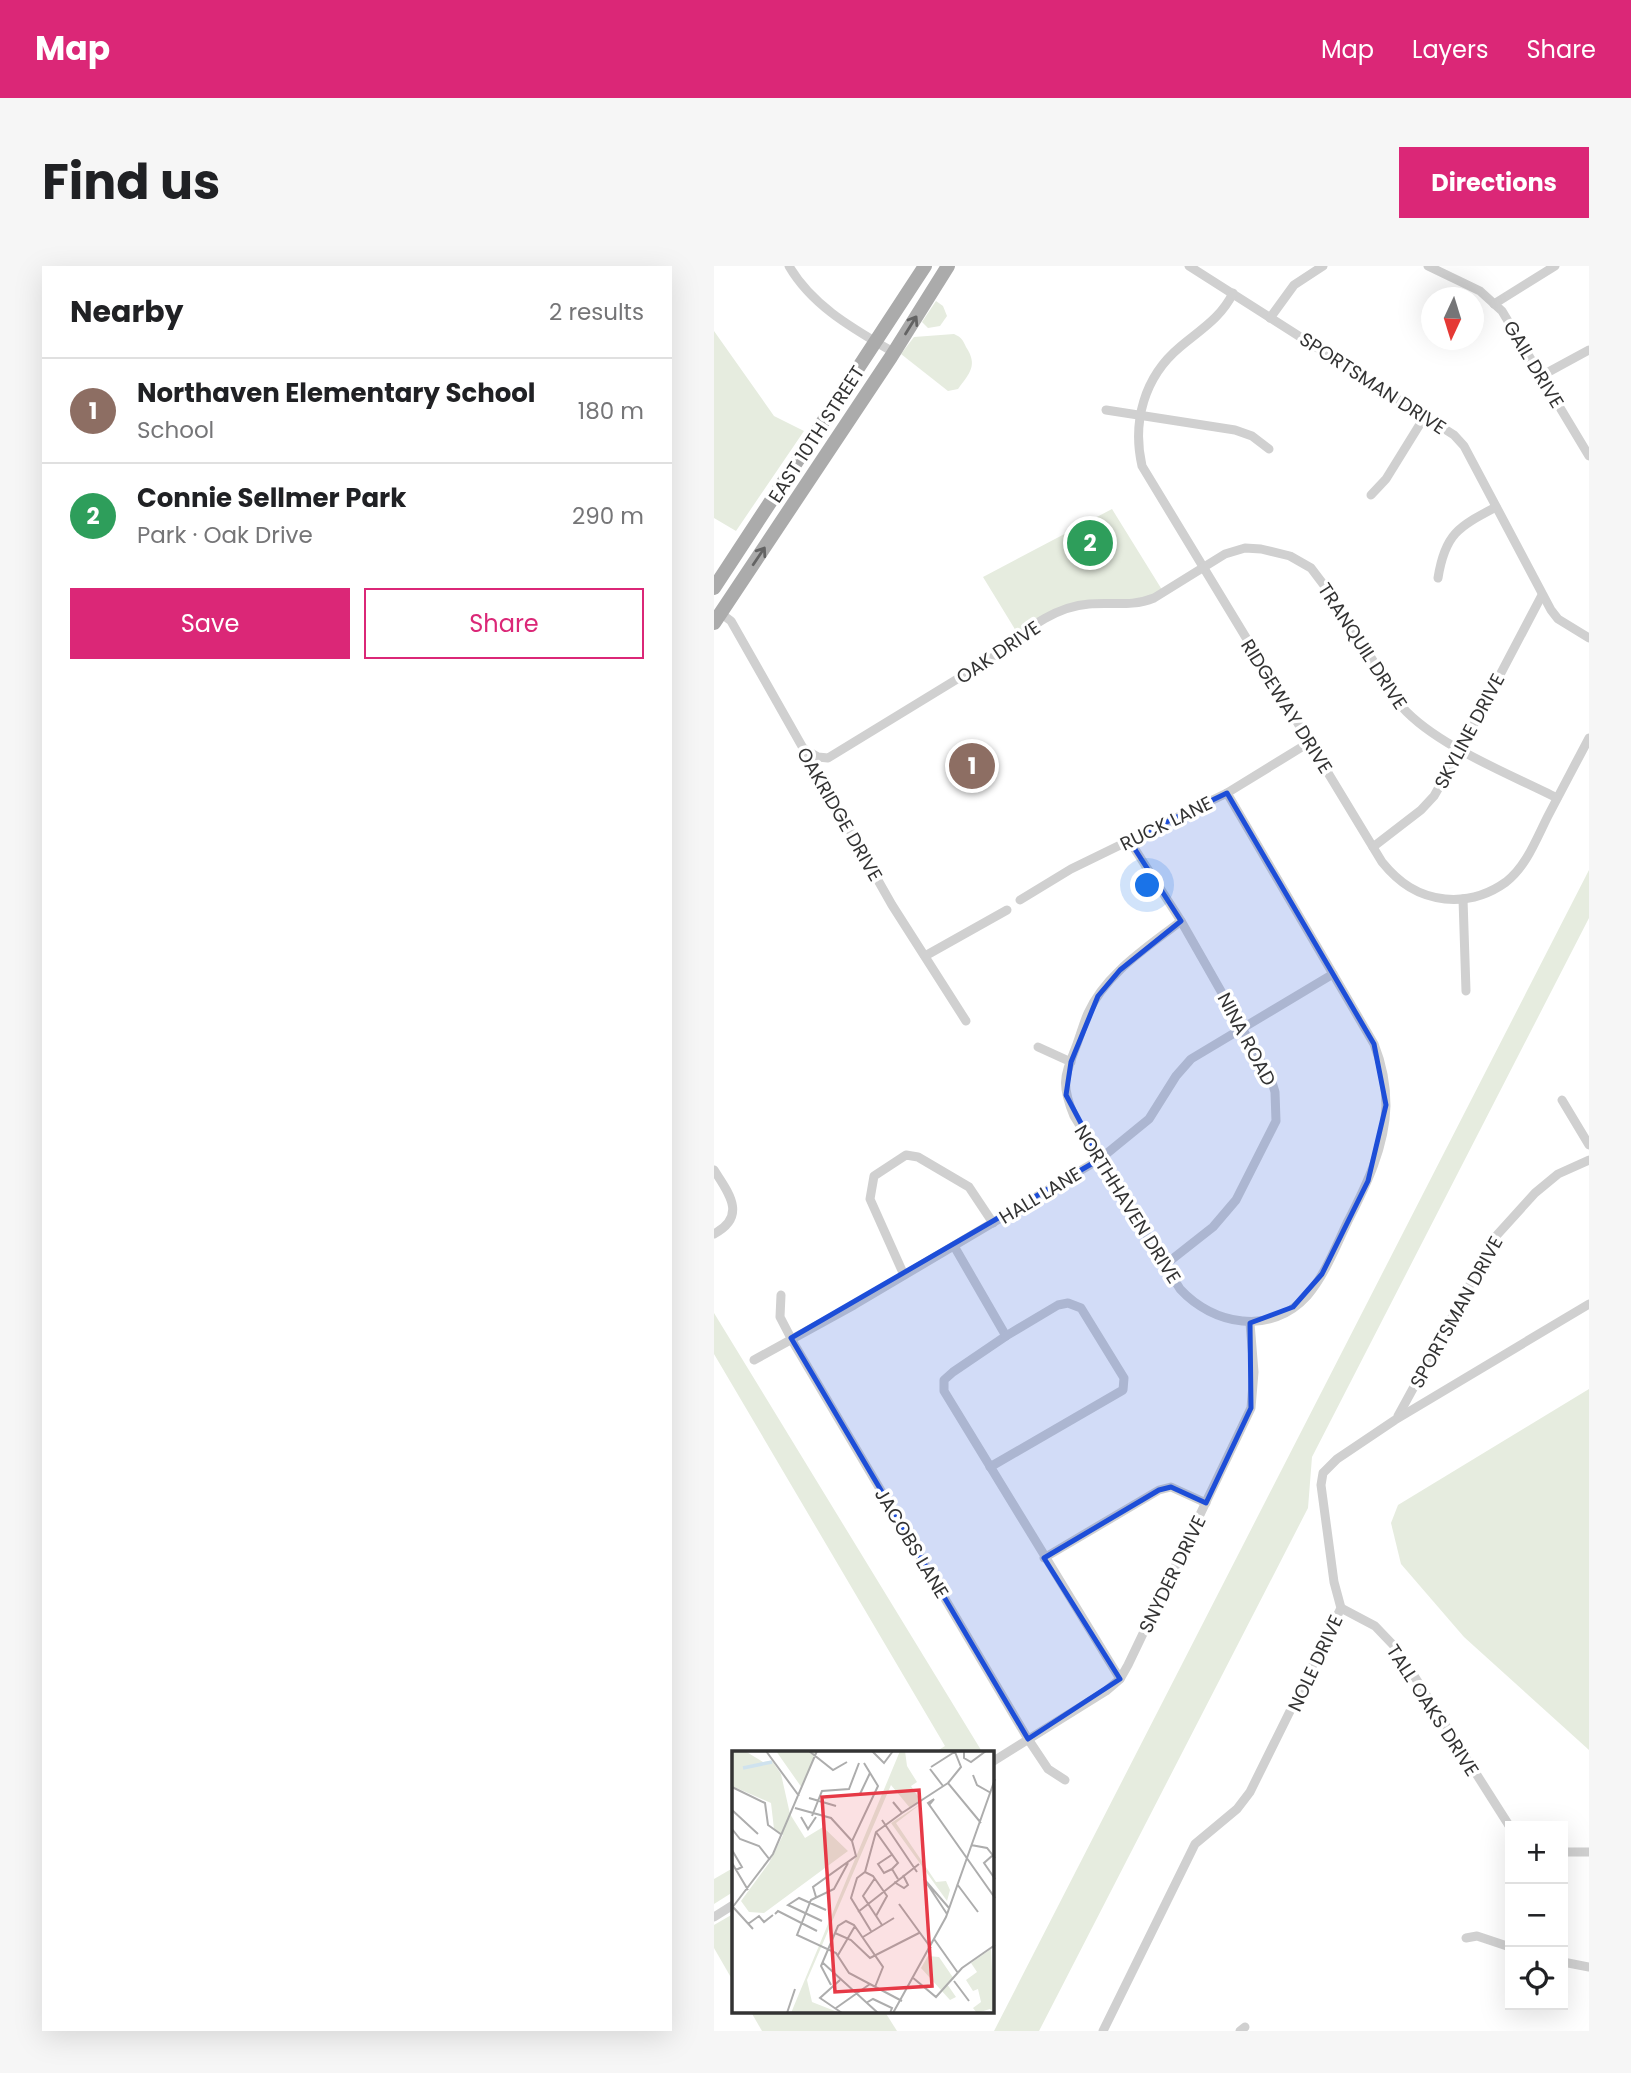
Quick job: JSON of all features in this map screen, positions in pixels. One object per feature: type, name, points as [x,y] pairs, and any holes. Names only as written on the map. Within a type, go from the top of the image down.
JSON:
[{"type":"main road","name":"EAST 10TH STREET","points":[[714,588],[925,266]]},
{"type":"main road","name":"EAST 10TH STREET","points":[[716,615],[948,266]]},
{"type":"street","points":[[789,266],[808,294],[893,352]]},
{"type":"street","name":"SPORTSMAN DRIVE","points":[[1189,266],[1454,435],[1464,446],[1542,595],[1558,619],[1589,638]]},
{"type":"street","points":[[1270,318],[1294,285],[1323,266]]},
{"type":"street","name":"GAIL DRIVE","points":[[1428,266],[1480,291],[1502,311],[1589,456]]},
{"type":"street","points":[[1494,304],[1555,266]]},
{"type":"street","name":"RIDGEWAY DRIVE","points":[[1233,293],[1210,324],[1168,359],[1147,390],[1139,416],[1137,435],[1142,466],[1373,848],[1395,878],[1410,888],[1439,898],[1463,899],[1481,896],[1507,881],[1525,859],[1589,738]]},
{"type":"street","points":[[1541,376],[1589,350]]},
{"type":"street","points":[[1106,410],[1235,430],[1252,436],[1269,449]]},
{"type":"street","points":[[1371,495],[1386,479],[1425,416]]},
{"type":"street","points":[[1438,578],[1447,542],[1463,526],[1496,507]]},
{"type":"street","name":"TRANQUIL DRIVE","points":[[1202,568],[1226,554],[1245,548],[1271,550],[1290,556],[1311,568],[1333,597],[1402,707],[1425,729],[1557,798]]},
{"type":"street","name":"OAK DRIVE","points":[[803,748],[818,757],[828,758],[1008,648],[1018,636],[1067,608],[1092,603],[1129,605],[1143,602],[1202,568]]},
{"type":"street","name":"SKYLINE DRIVE","points":[[1373,848],[1421,810],[1434,796],[1542,595]]},
{"type":"street","name":"OAKRIDGE DRIVE","points":[[716,615],[732,621],[803,748],[966,1021]]},
{"type":"street","name":"RUCK LANE","points":[[1020,901],[1071,869],[1227,793],[1310,742]]},
{"type":"street","points":[[1227,793],[1356,1011],[1380,1059],[1386,1105],[1383,1130],[1368,1181],[1322,1274],[1306,1296],[1293,1307],[1278,1316],[1250,1323]]},
{"type":"street","name":"NINA ROAD","points":[[1129,840],[1181,921],[1271,1079],[1275,1092],[1276,1121],[1236,1200],[1213,1227],[1166,1264]]},
{"type":"street","points":[[1463,899],[1466,991]]},
{"type":"street","points":[[925,956],[1007,910]]},
{"type":"street","name":"NORTHHAVEN DRIVE","points":[[1181,921],[1120,970],[1098,996],[1088,1012],[1065,1070],[1066,1095],[1074,1116],[1180,1289],[1202,1309],[1218,1316],[1250,1323]]},
{"type":"street","name":"HALL LANE","points":[[754,1360],[1100,1159],[1149,1119],[1184,1065],[1333,974]]},
{"type":"street","points":[[1038,1047],[1070,1062]]},
{"type":"street","points":[[1562,1100],[1589,1145]]},
{"type":"street","points":[[904,1275],[870,1199],[870,1187],[874,1176],[906,1155],[918,1157],[969,1187],[993,1223]]},
{"type":"street","name":"SPORTSMAN DRIVE","points":[[1395,1420],[1497,1235],[1535,1193],[1558,1174],[1589,1160]]},
{"type":"street","points":[[714,1170],[731,1197],[733,1209],[728,1222],[714,1234]]},
{"type":"street","points":[[954,1246],[1006,1336]]},
{"type":"street","name":"JACOBS LANE","points":[[780,1295],[780,1317],[791,1338],[1028,1739],[1048,1769],[1065,1780]]},
{"type":"street","points":[[990,1467],[1123,1390],[1124,1378],[1081,1308],[1068,1303],[1058,1305],[1006,1336],[944,1380],[944,1391],[1044,1558],[1120,1679]]},
{"type":"street","name":"NOLE DRIVE","points":[[1103,2031],[1195,1844],[1237,1809],[1250,1792],[1341,1608],[1334,1582],[1322,1497],[1323,1473],[1337,1459],[1395,1420],[1589,1304]]},
{"type":"street","name":"SNYDER DRIVE","points":[[994,1761],[1106,1691],[1120,1679],[1251,1408],[1254,1372],[1250,1323]]},
{"type":"street","points":[[1044,1558],[1159,1490],[1171,1487],[1206,1503]]},
{"type":"street","name":"TALL OAKS DRIVE","points":[[1341,1608],[1375,1626],[1397,1649],[1506,1821]]},
{"type":"street","points":[[1568,1852],[1589,1852]]},
{"type":"street","points":[[714,1917],[732,1906]]},
{"type":"street","points":[[1466,1938],[1477,1936],[1505,1945]]},
{"type":"street","points":[[1568,1963],[1589,1967]]},
{"type":"highlighted area","points":[[1227,793],[1374,1044],[1386,1105],[1368,1181],[1322,1274],[1293,1307],[1250,1323],[1251,1408],[1206,1503],[1171,1487],[1159,1490],[1044,1558],[1120,1679],[1028,1739],[791,1338],[1100,1159],[1066,1095],[1071,1062],[1098,996],[1120,970],[1181,921],[1129,840]]},
{"type":"shaded area","points":[[936,301],[943,306],[947,316],[940,326],[928,328],[922,322]]},
{"type":"shaded area","points":[[714,331],[774,416],[804,431],[736,531],[714,518]]},
{"type":"shaded area","points":[[954,334],[964,342],[972,364],[958,389],[948,391],[901,354],[914,337]]},
{"type":"shaded area","points":[[1112,509],[1164,593],[1129,605],[1092,603],[1052,616],[1019,636],[983,577]]},
{"type":"shaded area","points":[[1589,870],[1589,918],[1312,1457],[1308,1508],[1039,2031],[994,2031]]},
{"type":"shaded area","points":[[714,1313],[981,1750],[937,1751],[945,1746],[714,1354]]},
{"type":"shaded area","points":[[1589,1389],[1589,1750],[1464,1637],[1401,1564],[1391,1523],[1398,1505]]},
{"type":"shaded area","points":[[732,1869],[732,1893],[714,1904],[714,1879]]},
{"type":"shaded area","points":[[732,1915],[732,1979],[714,1948],[714,1925]]},
{"type":"shaded area","points":[[752,2014],[886,2014],[897,2031],[762,2031]]},
{"type":"place","name":"Connie Sellmer Park","points":[[1090,543]]},
{"type":"place","name":"Northaven Elementary School","points":[[972,766]]}]
